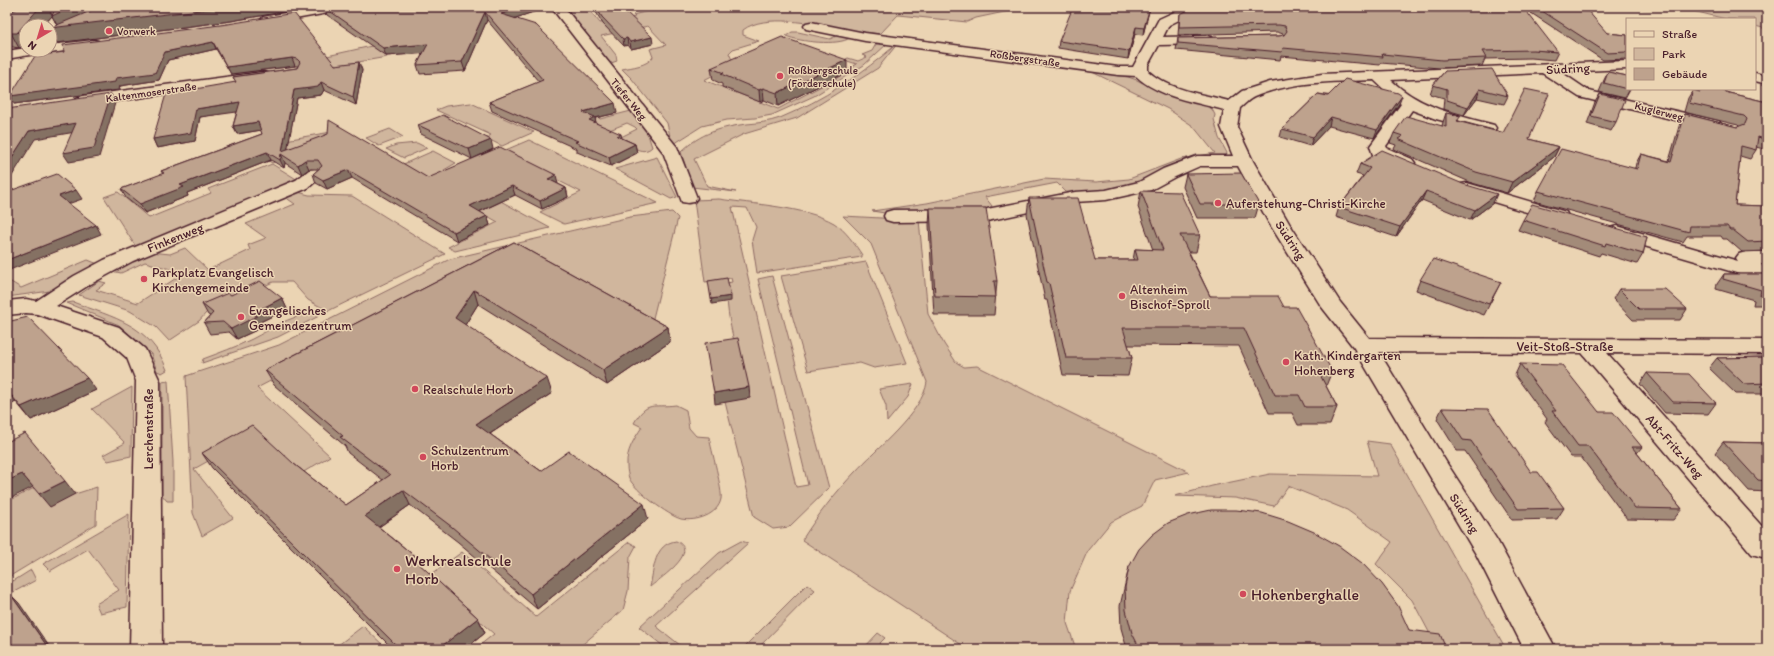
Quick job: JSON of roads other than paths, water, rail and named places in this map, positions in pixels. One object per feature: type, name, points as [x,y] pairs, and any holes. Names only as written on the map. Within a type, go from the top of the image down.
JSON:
[{"type":"street","points":[[254,23],[339,7]]},
{"type":"street","name":"Tiefer Weg","points":[[557,7],[671,152],[688,198]]},
{"type":"street","points":[[1232,107],[1183,94],[1151,82],[1140,72],[1141,65],[1164,22],[1188,10],[1233,9]]},
{"type":"street","name":"Roßbergstraße","points":[[811,26],[865,37],[1110,70],[1140,72]]},
{"type":"street","points":[[1154,41],[1224,40]]},
{"type":"street","points":[[58,48],[106,42]]},
{"type":"street","points":[[7,55],[18,53]]},
{"type":"street","name":"Südring","points":[[1540,649],[1487,548],[1439,472],[1363,345],[1332,306],[1279,223],[1244,161],[1229,127],[1232,107],[1247,94],[1275,85],[1322,78],[1626,65]]},
{"type":"street","name":"Kuglerweg","points":[[1546,69],[1584,94],[1724,127]]},
{"type":"street","name":"Kaltenmoserstraße","points":[[66,104],[275,74]]},
{"type":"street","points":[[1378,76],[1399,95],[1410,102],[1443,116],[1488,128]]},
{"type":"street","points":[[1756,77],[1767,80]]},
{"type":"street","points":[[1410,102],[1378,146],[1379,151],[1419,170]]},
{"type":"street","points":[[893,216],[987,215],[1075,197],[1106,195],[1145,186],[1169,173],[1197,161],[1244,161]]},
{"type":"street","name":"Finkenweg","points":[[40,308],[68,287],[134,253],[157,245],[302,184],[315,174]]},
{"type":"street","points":[[1452,183],[1574,220]]},
{"type":"street","points":[[1604,229],[1764,270]]},
{"type":"street","name":"Lerchenstraße","points":[[7,308],[40,308],[111,332],[137,354],[148,381],[146,649]]},
{"type":"street","name":"Veit-Stoß-Straße","points":[[1363,345],[1767,347]]},
{"type":"street","name":"Abt-Fritz-Weg","points":[[1588,346],[1762,546]]},
{"type":"place","name":"Vorwerk","points":[[109,31]]},
{"type":"place","name":"Roßbergschule (Förderschule)","points":[[780,76]]},
{"type":"place","name":"Auferstehung-Christi-Kirche","points":[[1218,203]]},
{"type":"place","name":"Parkplatz Evangelisch Kirchengemeinde","points":[[144,279]]},
{"type":"place","name":"Altenheim Bischof-Sproll","points":[[1122,296]]},
{"type":"place","name":"Evangelisches Gemeindezentrum","points":[[241,317]]},
{"type":"place","name":"Kath. Kindergarten Hohenberg","points":[[1286,362]]},
{"type":"place","name":"Realschule Horb","points":[[415,389]]},
{"type":"place","name":"Schulzentrum Horb","points":[[423,457]]},
{"type":"place","name":"Werkrealschule Horb","points":[[397,569]]},
{"type":"place","name":"Hohenberghalle","points":[[1243,594]]}]
